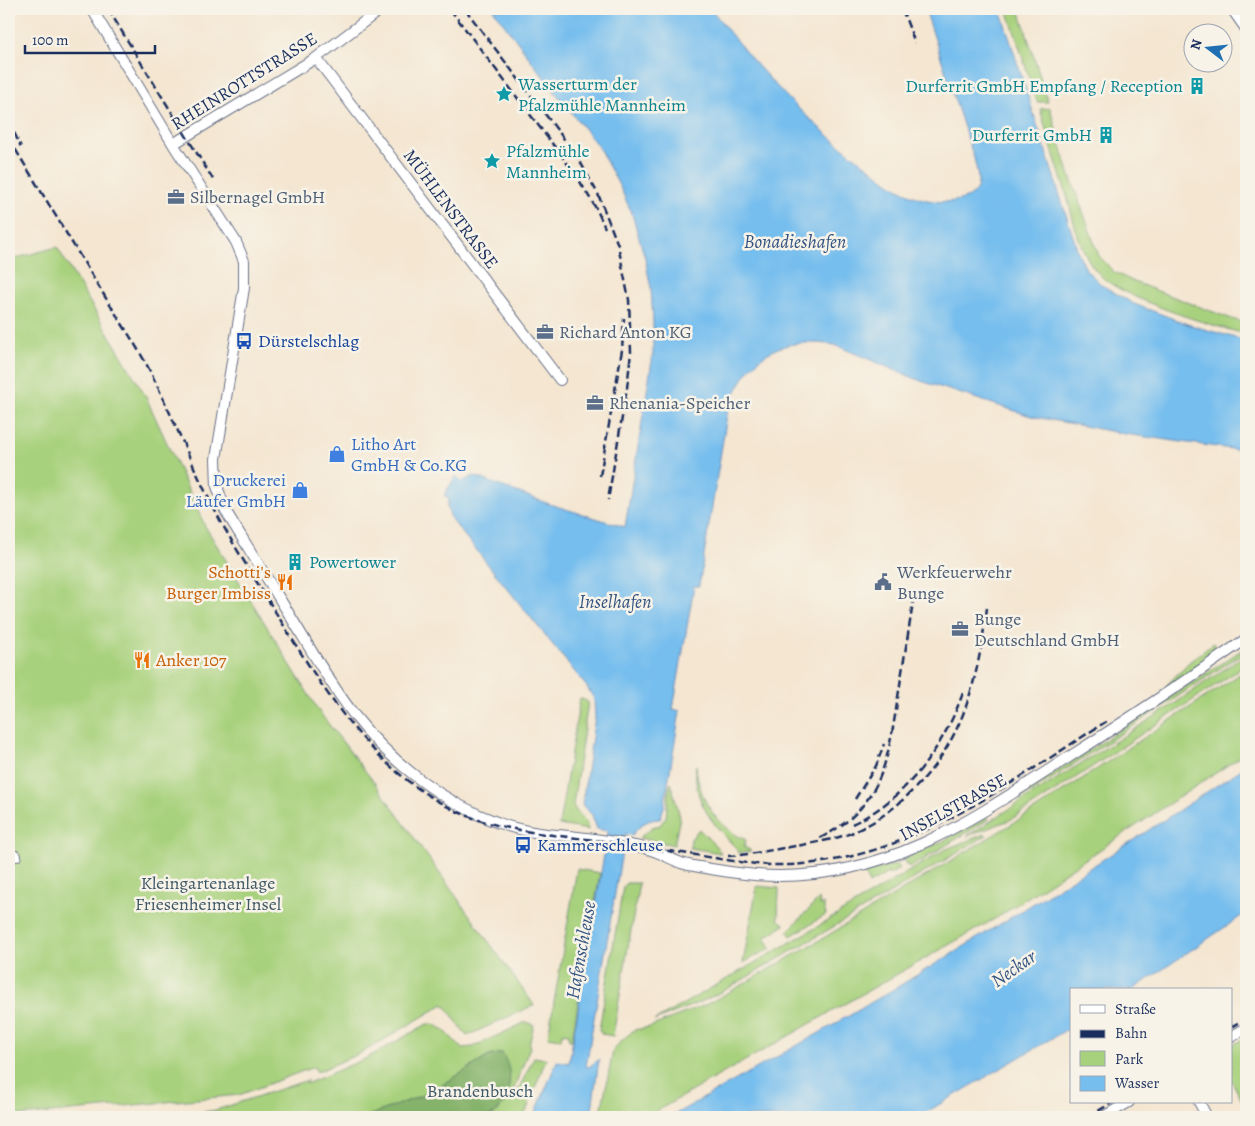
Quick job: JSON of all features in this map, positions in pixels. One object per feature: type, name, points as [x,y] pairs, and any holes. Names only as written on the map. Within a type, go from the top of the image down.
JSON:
[{"type":"street","name":"INSELSTRASSE","points":[[92,9],[173,144],[236,242],[244,262],[244,288],[216,459],[217,486],[225,510],[322,667],[354,715],[373,737],[402,765],[450,800],[499,823],[540,834],[579,837],[655,850],[687,865],[764,876],[803,876],[828,873],[898,855],[921,846],[989,809],[1164,696],[1246,639]]},
{"type":"street","name":"RHEINROTTSTRASSE","points":[[173,144],[316,58],[381,9]]},
{"type":"street","points":[[1232,9],[1246,29]]},
{"type":"street","name":"MÜHLENSTRASSE","points":[[316,58],[560,380]]},
{"type":"street","points":[[1232,1036],[1246,1028]]},
{"type":"street","points":[[1103,1117],[1126,1104]]},
{"type":"street","points":[[1200,1104],[1207,1117]]},
{"type":"green space","points":[[1007,9],[1019,9],[1048,102],[1037,102]]},
{"type":"green space","points":[[1050,108],[1069,173],[1099,256],[1114,272],[1134,282],[1246,323],[1246,334],[1212,325],[1147,302],[1111,283],[1092,266],[1078,236],[1040,109]]},
{"type":"green space","name":"Kleingartenanlage Friesenheimer Insel","points":[[57,247],[145,395],[205,526],[320,713],[377,786],[534,1005],[467,1036],[444,1004],[363,1052],[317,1072],[314,1067],[239,1095],[9,1117],[9,260]]},
{"type":"green space","points":[[1214,643],[1217,653],[1171,685],[1167,685],[1189,662]]},
{"type":"green space","points":[[1246,647],[1246,651],[1171,701],[1020,799],[1018,797]]},
{"type":"green space","points":[[1246,654],[1246,665],[1036,804],[1010,820],[967,836],[1174,704]]},
{"type":"green space","points":[[1246,670],[1246,753],[998,917],[646,1117],[600,1117],[613,1051],[634,1030],[650,1027],[707,1004],[830,934],[1038,808]]},
{"type":"green space","points":[[580,698],[588,702],[573,805],[586,822],[588,830],[559,825]]},
{"type":"green space","points":[[696,765],[700,789],[710,810],[726,827],[746,840],[744,847],[750,850],[750,852],[738,853],[736,848],[712,821],[697,790]]},
{"type":"green space","points":[[671,783],[680,817],[674,845],[639,838],[652,827],[660,825],[666,817]]},
{"type":"green space","points":[[988,817],[989,819],[911,867],[906,865],[905,860],[907,857],[941,842]]},
{"type":"green space","points":[[699,829],[721,853],[690,848],[691,839]]},
{"type":"green space","points":[[984,834],[987,835],[727,989],[654,1021],[822,924],[944,850]]},
{"type":"green space","points":[[896,864],[899,869],[869,884],[864,873]]},
{"type":"green space","points":[[577,869],[600,873],[572,1040],[569,1040],[569,1034],[562,1033],[561,1039],[548,1037]]},
{"type":"green space","points":[[626,883],[639,883],[613,1036],[602,1034],[599,1030],[623,887]]},
{"type":"green space","points":[[757,886],[779,888],[778,919],[785,925],[765,937],[771,948],[743,963]]},
{"type":"green space","points":[[819,899],[820,905],[823,904],[826,915],[791,936],[788,931]]},
{"type":"green space","points":[[526,1022],[534,1025],[530,1047],[511,1096],[502,1106],[515,1097],[534,1057],[546,1059],[524,1117],[488,1117],[500,1109],[489,1056],[429,1093],[365,1117],[175,1116],[216,1110],[308,1080],[306,1084],[367,1058],[427,1024],[432,1024],[442,1029],[462,1048],[473,1047]]},
{"type":"green space","points":[[1246,1037],[1246,1108],[1232,1082],[1232,1045]]},
{"type":"green space","name":"Brandenbusch","points":[[502,1053],[508,1067],[509,1087],[499,1109],[488,1117],[365,1117],[429,1093],[489,1056]]},
{"type":"water","points":[[493,9],[711,9],[781,91],[841,146],[905,192],[923,199],[941,202],[960,200],[973,194],[978,184],[978,178],[974,158],[925,9],[1000,9],[1079,255],[1087,271],[1103,286],[1134,304],[1190,325],[1246,341],[1246,451],[1125,434],[1031,416],[921,381],[835,345],[814,343],[781,347],[768,353],[756,363],[736,390],[728,409],[699,586],[694,586],[673,709],[680,711],[664,807],[660,819],[644,823],[632,835],[625,834],[586,1066],[589,1067],[599,1059],[591,1117],[534,1117],[557,1061],[569,1063],[608,831],[597,829],[592,815],[582,805],[595,717],[594,699],[587,687],[451,519],[447,506],[449,499],[444,495],[456,476],[462,482],[474,476],[549,504],[625,527],[653,354],[651,288],[645,258],[632,214],[598,146]]},
{"type":"water","name":"Neckar","points":[[1246,766],[1246,913],[1135,988],[1070,988],[1070,1028],[918,1117],[670,1117],[837,1023],[844,1017],[847,1017],[948,956],[1098,863]]},
{"type":"railway","points":[[108,9],[214,181]]},
{"type":"railway","points":[[450,9],[576,175],[597,210],[605,228]]},
{"type":"railway","points":[[465,9],[577,156],[598,194],[618,245],[629,300],[631,352],[627,388],[608,500]]},
{"type":"railway","points":[[902,9],[915,43]]},
{"type":"railway","points":[[9,122],[21,147]]},
{"type":"railway","points":[[9,139],[143,358],[220,520],[304,658],[336,705],[372,748],[414,786],[439,802],[484,822],[532,832],[751,863],[772,865],[819,862],[864,853],[908,838],[949,818],[990,796],[1107,721]]},
{"type":"railway","points":[[600,476],[622,350],[624,318]]},
{"type":"railway","points":[[820,838],[841,826],[857,812],[870,796],[879,779],[886,761],[890,741],[913,603]]},
{"type":"railway","points":[[728,856],[810,844],[843,836],[875,821],[890,811],[910,793],[929,773],[944,752],[956,730],[973,685],[987,608]]},
{"type":"railway","points":[[852,824],[872,813],[907,785],[935,750],[956,711],[964,690]]},
{"type":"railway","points":[[855,799],[876,766],[884,744]]},
{"type":"railway","points":[[1232,1026],[1246,1018]]},
{"type":"railway","points":[[1088,1117],[1110,1104]]},
{"type":"place","name":"Durferrit GmbH Empfang / Reception","points":[[1197,86]]},
{"type":"place","name":"Wasserturm der Pfalzmühle Mannheim","points":[[504,94]]},
{"type":"place","name":"Durferrit GmbH","points":[[1106,135]]},
{"type":"place","name":"Pfalzmühle Mannheim","points":[[492,161]]},
{"type":"place","name":"Silbernagel GmbH","points":[[176,197]]},
{"type":"place","name":"Richard Anton KG","points":[[545,332]]},
{"type":"place","name":"Dürstelschlag","points":[[244,341]]},
{"type":"place","name":"Rhenania-Speicher","points":[[595,403]]},
{"type":"place","name":"Litho Art GmbH & Co.KG","points":[[337,454]]},
{"type":"place","name":"Druckerei Läufer GmbH","points":[[300,490]]},
{"type":"place","name":"Powertower","points":[[295,562]]},
{"type":"place","name":"Schotti's Burger Imbiss","points":[[285,582]]},
{"type":"place","name":"Werkfeuerwehr Bunge","points":[[883,582]]},
{"type":"place","name":"Bunge Deutschland GmbH","points":[[960,629]]},
{"type":"place","name":"Anker 107","points":[[142,660]]},
{"type":"place","name":"Kammerschleuse","points":[[523,845]]},
{"type":"water label","name":"Bonadieshafen","points":[[795,241]]},
{"type":"water label","name":"Inselhafen","points":[[615,601]]},
{"type":"water label","name":"Hafenschleuse","points":[[580,950]]}]
